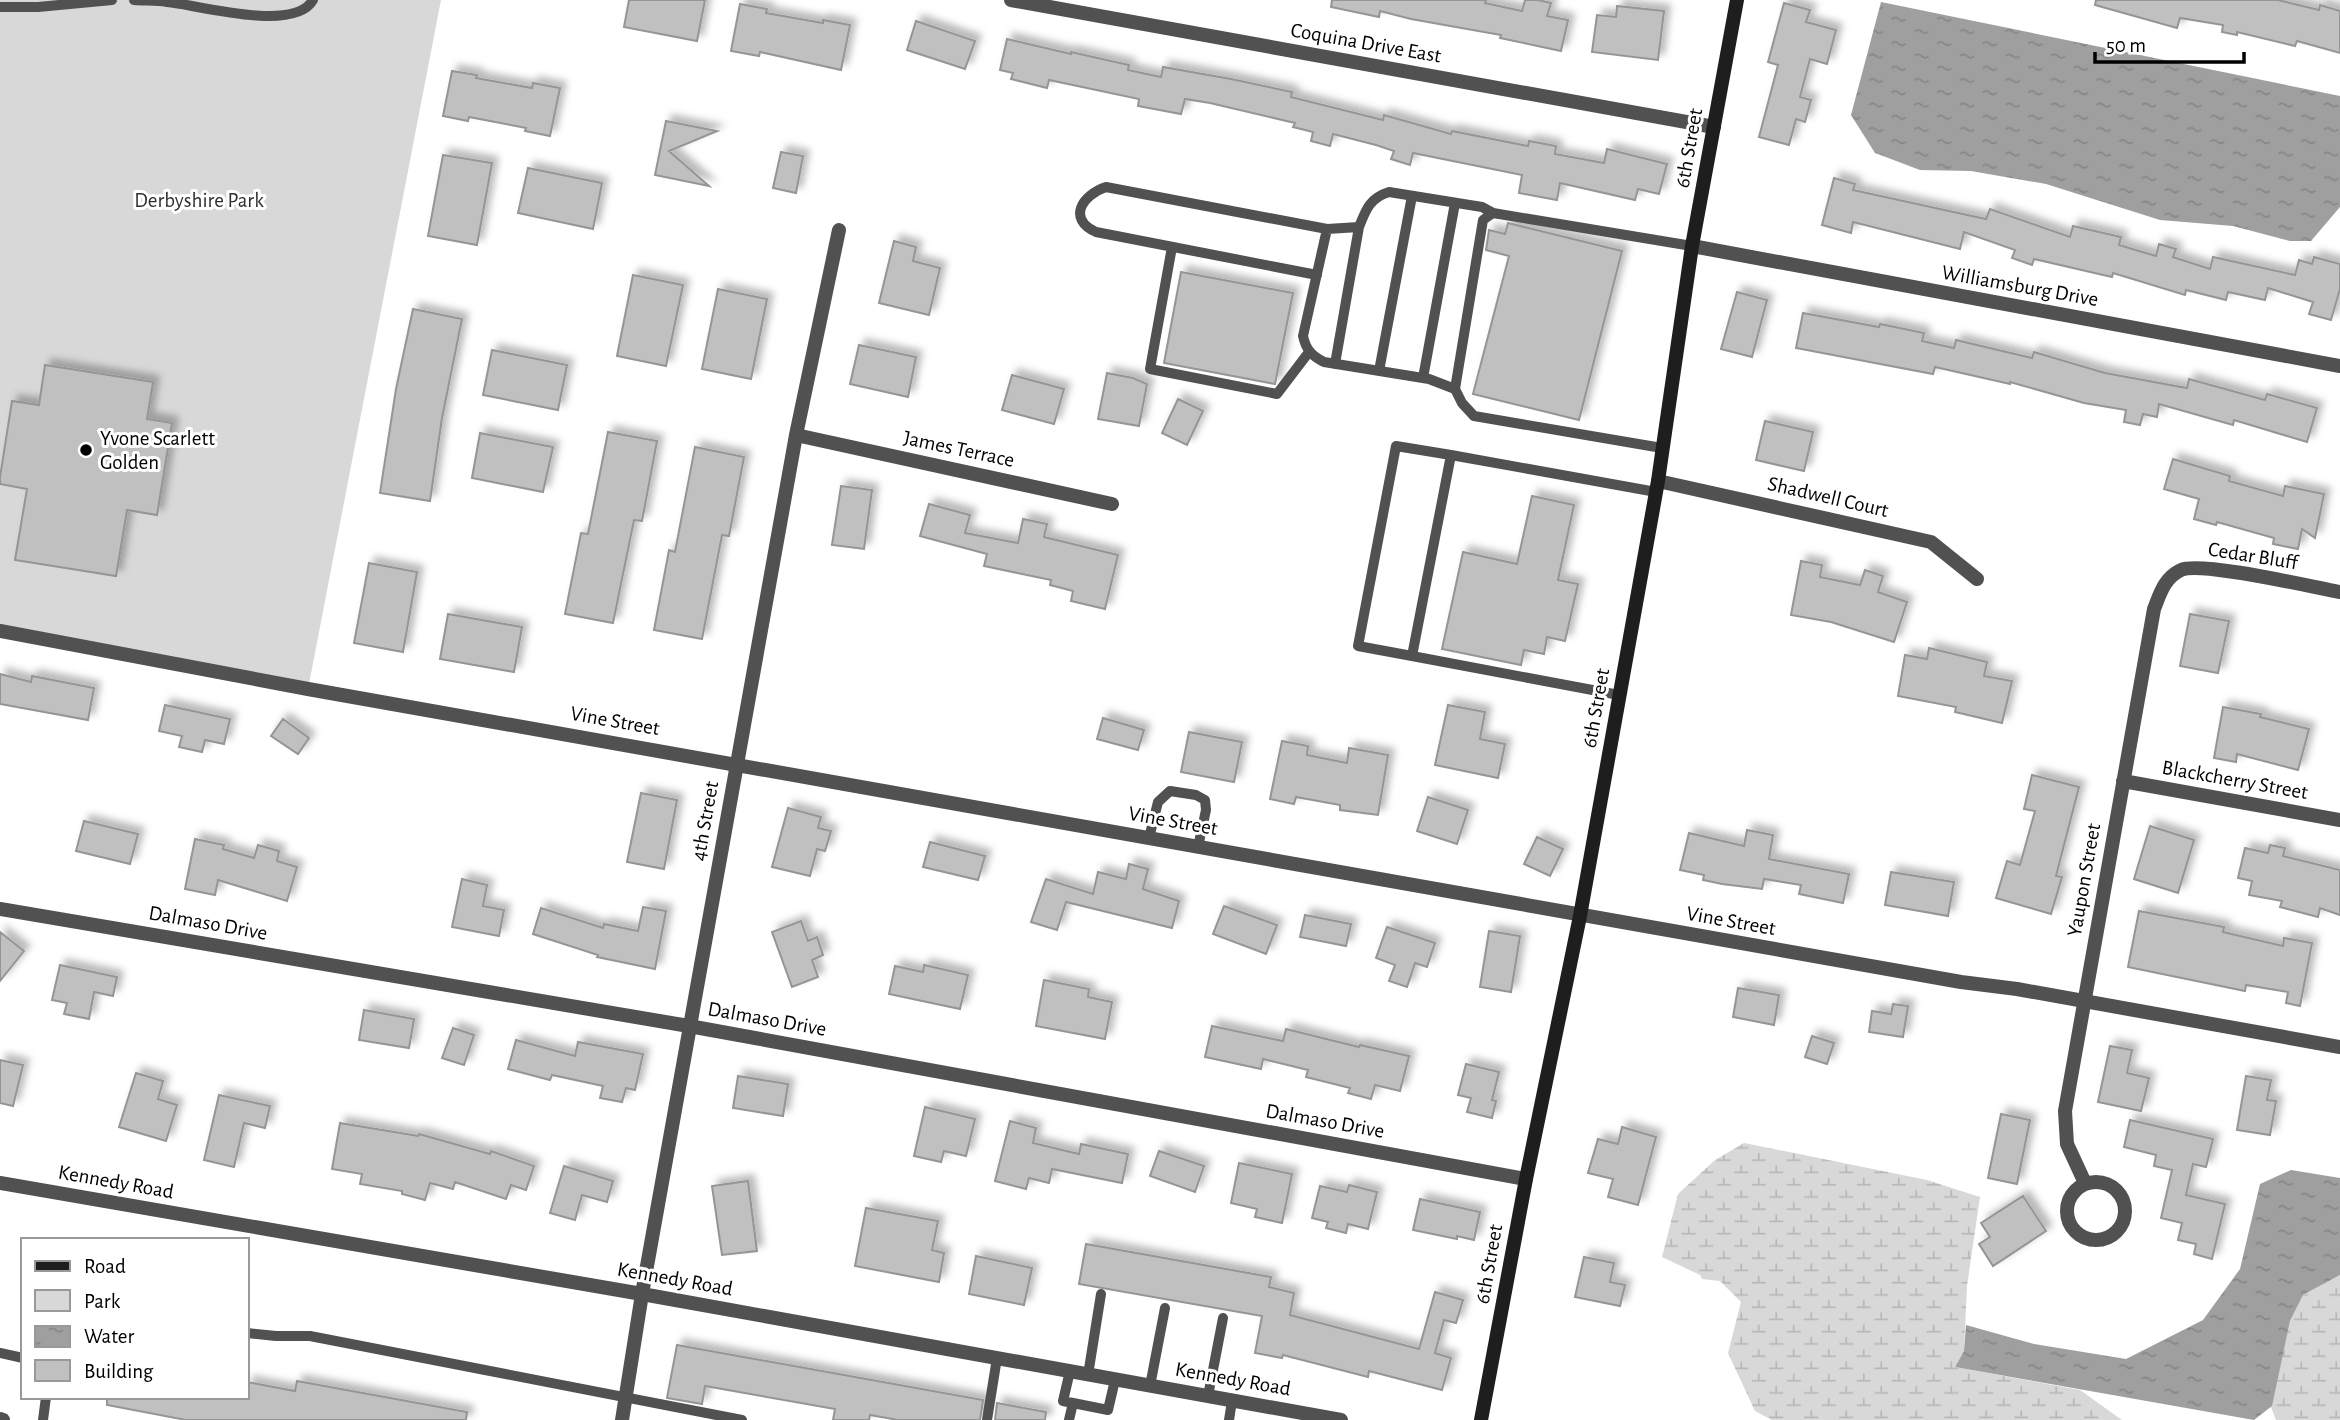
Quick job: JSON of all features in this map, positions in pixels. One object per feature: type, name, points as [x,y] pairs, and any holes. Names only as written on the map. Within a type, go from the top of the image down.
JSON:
[{"type":"street","name":"Coquina Drive East","points":[[1011,0],[1714,127]]},
{"type":"street","name":"6th Street","points":[[1481,1420],[1525,1179],[1580,916],[1657,486],[1692,247],[1737,0]]},
{"type":"street","name":"4th Street","points":[[622,1420],[736,764],[796,435],[839,230]]},
{"type":"street","name":"Williamsburg Drive","points":[[1692,247],[2340,366]]},
{"type":"street","name":"James Terrace","points":[[796,435],[1112,504]]},
{"type":"street","name":"Shadwell Court","points":[[1657,486],[1930,542],[1978,579]]},
{"type":"street","name":"Cedar Bluff","points":[[2165,583],[2182,569],[2208,568],[2340,592]]},
{"type":"street","name":"Yaupon Street","points":[[2085,1184],[2067,1144],[2065,1111],[2154,609],[2165,583]]},
{"type":"street","name":"Vine Street","points":[[0,631],[308,689],[1580,916],[2340,1047]]},
{"type":"street","name":"Blackcherry Street","points":[[2123,781],[2340,820]]},
{"type":"street","name":"Dalmaso Drive","points":[[0,909],[689,1026],[1525,1179]]},
{"type":"street","points":[[2098,1182],[2111,1185],[2120,1194],[2125,1206],[2124,1220],[2118,1231],[2107,1238],[2094,1240],[2082,1237],[2072,1227],[2067,1215],[2068,1202],[2075,1191],[2085,1184],[2098,1182]]},
{"type":"street","name":"Kennedy Road","points":[[0,1183],[1070,1371],[1208,1396],[1289,1415],[1341,1420]]},
{"type":"lane","points":[[0,7],[38,7],[112,0]]},
{"type":"lane","points":[[134,0],[166,2],[255,16],[298,13],[310,6],[313,0]]},
{"type":"lane","points":[[1317,275],[1096,232],[1085,228],[1080,216],[1082,204],[1092,191],[1106,187],[1327,229],[1359,227]]},
{"type":"lane","points":[[1335,364],[1359,227],[1367,205],[1378,195],[1389,192],[1482,207],[1493,213],[1692,247]]},
{"type":"lane","points":[[1379,371],[1412,196]]},
{"type":"lane","points":[[1423,378],[1455,203]]},
{"type":"lane","points":[[1493,213],[1483,220],[1455,389],[1462,403],[1474,416],[1662,448]]},
{"type":"lane","points":[[1327,229],[1303,336],[1305,348],[1313,357],[1335,364],[1423,378],[1455,389]]},
{"type":"lane","points":[[1172,247],[1150,369],[1277,394],[1309,352]]},
{"type":"lane","points":[[1619,695],[1358,646],[1396,446],[1657,486]]},
{"type":"lane","points":[[1412,656],[1451,455]]},
{"type":"lane","points":[[1149,838],[1158,802],[1170,791],[1196,795],[1205,800],[1206,810],[1198,847]]},
{"type":"lane","points":[[1088,1375],[1101,1294]]},
{"type":"lane","points":[[1150,1386],[1165,1308]]},
{"type":"lane","points":[[1208,1396],[1223,1318]]},
{"type":"lane","points":[[248,1333],[310,1336],[742,1420]]},
{"type":"lane","points":[[0,1353],[21,1358]]},
{"type":"lane","points":[[987,1420],[997,1358]]},
{"type":"lane","points":[[1070,1371],[1063,1401],[1107,1415],[1115,1380]]},
{"type":"lane","points":[[43,1420],[46,1399]]},
{"type":"lane","points":[[1229,1420],[1232,1401]]},
{"type":"lane","points":[[1069,1420],[1073,1403]]},
{"type":"green space","name":"Derbyshire Park","points":[[0,0],[441,0],[308,689],[0,631]]},
{"type":"green space","points":[[1744,1143],[1927,1180],[1980,1197],[1967,1286],[1964,1351],[1955,1367],[2080,1390],[2122,1420],[1772,1420],[1755,1411],[1728,1353],[1741,1302],[1720,1281],[1702,1279],[1700,1275],[1662,1257],[1678,1194],[1715,1160]]},
{"type":"green space","points":[[2340,1275],[2340,1420],[2276,1420],[2271,1407],[2290,1321],[2303,1295]]},
{"type":"water","points":[[1881,2],[2340,96],[2340,207],[2311,241],[2290,241],[2233,226],[2160,220],[2046,184],[1971,171],[1920,170],[1875,153],[1851,115]]},
{"type":"water","points":[[2291,1170],[2340,1178],[2340,1275],[2303,1295],[2290,1321],[2272,1406],[2254,1420],[1955,1367],[1964,1351],[1966,1325],[2034,1344],[2126,1359],[2203,1320],[2240,1269],[2260,1184]]},
{"type":"building","points":[[629,0],[705,0],[697,41],[624,27]]},
{"type":"building","points":[[1332,0],[1486,0],[1485,3],[1522,11],[1525,0],[1538,0],[1551,3],[1547,16],[1568,20],[1561,51],[1500,38],[1501,35],[1380,11],[1379,17],[1331,7]]},
{"type":"building","points":[[2096,0],[2278,0],[2319,10],[2320,5],[2340,11],[2340,53],[2297,41],[2295,46],[2237,32],[2237,35],[2222,32],[2223,25],[2180,18],[2177,28],[2095,5]]},
{"type":"building","points":[[1784,3],[1810,10],[1806,22],[1836,30],[1827,64],[1810,59],[1800,97],[1811,100],[1805,122],[1796,119],[1789,145],[1759,137],[1778,65],[1768,62]]},
{"type":"building","points":[[740,4],[767,9],[766,13],[850,25],[841,70],[760,52],[759,56],[731,51]]},
{"type":"building","points":[[1617,6],[1664,11],[1658,60],[1592,52],[1597,15],[1616,17]]},
{"type":"building","points":[[916,21],[975,41],[965,69],[907,50]]},
{"type":"building","points":[[1007,39],[1129,65],[1128,70],[1161,77],[1163,67],[1292,92],[1291,97],[1383,120],[1384,115],[1451,134],[1452,131],[1528,146],[1529,141],[1556,146],[1555,154],[1604,163],[1607,149],[1667,164],[1659,194],[1638,189],[1635,200],[1560,183],[1557,200],[1519,193],[1522,175],[1413,153],[1410,165],[1391,159],[1394,151],[1376,145],[1333,134],[1330,146],[1311,141],[1313,132],[1293,127],[1295,123],[1210,103],[1185,99],[1181,114],[1138,106],[1139,99],[1049,80],[1047,88],[1011,79],[1013,73],[1000,70]]},
{"type":"building","points":[[452,71],[532,88],[533,83],[560,88],[550,136],[525,131],[526,128],[469,117],[468,121],[443,116]]},
{"type":"building","points":[[666,121],[717,131],[669,151],[709,186],[655,175]]},
{"type":"building","points":[[781,152],[803,156],[796,193],[773,188]]},
{"type":"building","points":[[443,155],[492,163],[477,245],[428,236]]},
{"type":"building","points":[[528,168],[602,183],[593,229],[518,213]]},
{"type":"building","points":[[1834,178],[1855,184],[1853,190],[1986,219],[1990,209],[2070,237],[2073,226],[2121,237],[2119,245],[2156,256],[2159,244],[2176,249],[2173,257],[2210,269],[2213,257],[2295,275],[2299,260],[2312,264],[2314,257],[2340,264],[2340,289],[2331,320],[2309,314],[2313,302],[2268,288],[2265,300],[2228,292],[2226,300],[2186,290],[2185,295],[2113,273],[2112,277],[2034,259],[2032,265],[2012,258],[2015,250],[1964,232],[1960,249],[1853,222],[1851,233],[1822,225]]},
{"type":"building","points":[[1508,223],[1622,251],[1579,420],[1473,394],[1509,256],[1486,250],[1489,230],[1505,234]]},
{"type":"building","points":[[894,241],[916,247],[913,261],[940,268],[929,315],[879,303]]},
{"type":"building","points":[[1181,272],[1293,293],[1275,384],[1164,363]]},
{"type":"building","points":[[633,275],[683,285],[666,366],[617,356]]},
{"type":"building","points":[[718,289],[767,299],[751,379],[702,369]]},
{"type":"building","points":[[1737,292],[1767,300],[1752,357],[1721,349]]},
{"type":"building","points":[[413,309],[462,319],[442,418],[430,501],[380,493],[396,389]]},
{"type":"building","points":[[1803,313],[1924,333],[1922,341],[1954,348],[1956,340],[2032,358],[2034,352],[2105,373],[2187,388],[2189,379],[2265,400],[2267,394],[2317,408],[2307,442],[2234,420],[2233,425],[2159,404],[2157,417],[2143,414],[2140,425],[2124,422],[2126,410],[2084,403],[2010,382],[1935,367],[1933,374],[1796,348]]},
{"type":"building","points":[[859,345],[916,357],[908,397],[850,384]]},
{"type":"building","points":[[492,350],[567,365],[558,410],[483,395]]},
{"type":"building","name":"Yvone Scarlett Golden","points":[[45,365],[153,382],[147,419],[172,423],[157,515],[127,510],[116,576],[15,560],[27,489],[0,484],[0,477],[12,401],[39,405]]},
{"type":"building","points":[[1107,373],[1147,384],[1139,426],[1098,419]]},
{"type":"building","points":[[1012,375],[1064,389],[1054,424],[1002,410]]},
{"type":"building","points":[[1178,399],[1203,411],[1187,445],[1162,433]]},
{"type":"building","points":[[1765,421],[1813,432],[1804,471],[1756,460]]},
{"type":"building","points":[[608,432],[657,441],[642,521],[634,520],[613,623],[565,614],[581,533],[588,534]]},
{"type":"building","points":[[480,433],[553,447],[543,492],[472,478]]},
{"type":"building","points":[[695,447],[744,457],[729,536],[722,535],[702,639],[654,630],[669,550],[675,552]]},
{"type":"building","points":[[2173,459],[2230,476],[2229,481],[2283,496],[2285,486],[2324,494],[2315,538],[2302,529],[2298,549],[2273,544],[2274,538],[2217,522],[2216,525],[2194,519],[2199,499],[2164,489]]},
{"type":"building","points":[[841,486],[872,490],[864,549],[832,545]]},
{"type":"building","points":[[1532,496],[1574,505],[1558,580],[1578,584],[1565,641],[1547,637],[1544,654],[1524,650],[1521,665],[1442,649],[1463,552],[1517,564]]},
{"type":"building","points":[[929,504],[970,515],[965,533],[1018,543],[1023,519],[1047,524],[1044,537],[1118,555],[1105,609],[1071,601],[1073,591],[1050,585],[1051,580],[984,566],[987,554],[920,536]]},
{"type":"building","points":[[1801,561],[1822,565],[1820,577],[1860,585],[1865,570],[1883,576],[1878,592],[1907,602],[1894,642],[1831,622],[1791,615]]},
{"type":"building","points":[[369,563],[417,572],[403,652],[354,643]]},
{"type":"building","points":[[448,614],[522,627],[514,672],[440,659]]},
{"type":"building","points":[[2190,614],[2229,621],[2218,673],[2180,666]]},
{"type":"building","points":[[1929,648],[1987,662],[1984,676],[2012,681],[2002,723],[1955,712],[1956,707],[1898,696],[1905,655],[1927,659]]},
{"type":"building","points":[[0,674],[31,682],[32,676],[94,688],[88,720],[0,704]]},
{"type":"building","points":[[165,705],[230,719],[224,744],[205,740],[202,752],[179,747],[182,736],[159,731]]},
{"type":"building","points":[[1448,705],[1485,712],[1480,739],[1505,744],[1498,778],[1435,765]]},
{"type":"building","points":[[2223,707],[2261,714],[2260,717],[2309,729],[2298,770],[2237,754],[2236,762],[2214,758]]},
{"type":"building","points":[[1103,718],[1144,730],[1138,750],[1097,739]]},
{"type":"building","points":[[283,719],[309,738],[298,754],[271,736]]},
{"type":"building","points":[[1189,732],[1242,742],[1234,782],[1181,772]]},
{"type":"building","points":[[1282,741],[1308,746],[1307,755],[1347,763],[1349,748],[1388,755],[1378,815],[1340,810],[1340,805],[1296,797],[1294,804],[1270,799]]},
{"type":"building","points":[[2032,775],[2079,787],[2056,876],[2062,877],[2051,914],[1996,898],[2007,861],[2020,865],[2035,811],[2024,809]]},
{"type":"building","points":[[641,793],[677,800],[664,869],[627,862]]},
{"type":"building","points":[[1428,797],[1468,810],[1457,844],[1417,831]]},
{"type":"building","points":[[788,808],[821,817],[818,828],[831,831],[825,851],[817,849],[810,876],[772,867]]},
{"type":"building","points":[[84,821],[138,834],[130,864],[76,851]]},
{"type":"building","points":[[2150,826],[2194,840],[2178,893],[2134,879]]},
{"type":"building","points":[[1747,830],[1773,835],[1769,859],[1849,874],[1843,903],[1799,894],[1801,885],[1764,879],[1762,889],[1703,880],[1704,875],[1680,870],[1689,833],[1744,846]]},
{"type":"building","points":[[1537,837],[1563,849],[1550,876],[1524,864]]},
{"type":"building","points":[[195,839],[224,845],[223,849],[254,858],[258,845],[279,851],[277,861],[297,867],[287,901],[218,880],[215,895],[185,889]]},
{"type":"building","points":[[930,842],[985,856],[978,880],[923,867]]},
{"type":"building","points":[[2270,845],[2285,848],[2283,856],[2340,870],[2340,915],[2320,908],[2318,917],[2280,907],[2282,901],[2249,895],[2252,881],[2238,878],[2245,848],[2268,853]]},
{"type":"building","points":[[1129,864],[1148,869],[1143,889],[1179,901],[1172,928],[1066,902],[1057,930],[1031,922],[1046,879],[1093,894],[1098,872],[1126,879]]},
{"type":"building","points":[[1891,872],[1954,882],[1948,916],[1885,905]]},
{"type":"building","points":[[462,879],[487,885],[483,906],[504,910],[499,936],[452,927]]},
{"type":"building","points":[[1224,906],[1277,925],[1266,954],[1213,934]]},
{"type":"building","points":[[643,907],[666,911],[655,969],[597,957],[598,955],[533,934],[541,908],[603,928],[604,924],[638,931]]},
{"type":"building","points":[[2139,911],[2224,927],[2223,932],[2283,946],[2284,938],[2312,943],[2300,1006],[2286,1003],[2288,992],[2246,985],[2245,991],[2128,967]]},
{"type":"building","points":[[1305,915],[1351,924],[1346,946],[1300,937]]},
{"type":"building","points":[[801,921],[808,941],[817,937],[823,955],[812,960],[818,977],[792,987],[772,932]]},
{"type":"building","points":[[1387,927],[1435,943],[1427,967],[1415,963],[1407,987],[1389,981],[1395,965],[1376,958]]},
{"type":"building","points":[[1489,931],[1520,936],[1511,992],[1480,987]]},
{"type":"building","points":[[0,932],[24,951],[0,981]]},
{"type":"building","points":[[60,965],[117,977],[113,996],[94,992],[89,1019],[64,1014],[67,1003],[52,1000]]},
{"type":"building","points":[[924,965],[968,975],[960,1009],[889,994],[895,966],[923,972]]},
{"type":"building","points":[[1044,980],[1089,989],[1088,997],[1112,1002],[1105,1039],[1036,1026]]},
{"type":"building","points":[[1738,988],[1779,995],[1774,1025],[1733,1017]]},
{"type":"building","points":[[1893,1004],[1908,1006],[1903,1037],[1869,1032],[1872,1011],[1891,1014]]},
{"type":"building","points":[[364,1010],[414,1019],[409,1048],[359,1040]]},
{"type":"building","points":[[1212,1026],[1283,1041],[1286,1029],[1409,1056],[1400,1091],[1375,1085],[1371,1099],[1348,1093],[1350,1088],[1306,1077],[1308,1070],[1263,1059],[1261,1069],[1205,1057]]},
{"type":"building","points":[[453,1028],[474,1035],[464,1065],[442,1058]]},
{"type":"building","points":[[1812,1036],[1834,1043],[1827,1064],[1805,1057]]},
{"type":"building","points":[[516,1040],[575,1056],[578,1042],[643,1054],[635,1090],[626,1088],[622,1102],[600,1098],[603,1086],[552,1075],[550,1080],[508,1069]]},
{"type":"building","points":[[2110,1046],[2132,1050],[2127,1073],[2149,1078],[2141,1111],[2098,1102]]},
{"type":"building","points":[[0,1060],[23,1065],[13,1106],[0,1103]]},
{"type":"building","points":[[1466,1064],[1499,1072],[1492,1100],[1496,1101],[1492,1118],[1467,1112],[1471,1098],[1458,1095]]},
{"type":"building","points":[[136,1073],[163,1081],[158,1099],[177,1105],[166,1141],[119,1127]]},
{"type":"building","points":[[738,1076],[788,1084],[783,1116],[733,1108]]},
{"type":"building","points":[[2246,1076],[2271,1080],[2267,1100],[2276,1101],[2270,1135],[2237,1130]]},
{"type":"building","points":[[219,1095],[270,1106],[265,1128],[244,1123],[234,1167],[204,1160]]},
{"type":"building","points":[[925,1107],[975,1119],[966,1156],[944,1151],[941,1162],[914,1156]]},
{"type":"building","points":[[2001,1114],[2030,1120],[2017,1184],[1988,1178]]},
{"type":"building","points":[[2130,1120],[2213,1139],[2206,1167],[2193,1164],[2186,1195],[2225,1204],[2212,1259],[2194,1254],[2196,1244],[2178,1240],[2182,1223],[2161,1218],[2172,1170],[2154,1166],[2156,1155],[2124,1147]]},
{"type":"building","points":[[1010,1121],[1036,1128],[1033,1143],[1079,1154],[1081,1144],[1128,1154],[1122,1183],[1052,1169],[1049,1183],[1029,1178],[1026,1189],[995,1181]]},
{"type":"building","points":[[340,1123],[418,1136],[419,1134],[490,1154],[491,1151],[534,1166],[526,1190],[511,1185],[506,1199],[455,1182],[453,1189],[430,1183],[425,1200],[402,1194],[402,1191],[360,1184],[362,1174],[332,1169]]},
{"type":"building","points":[[1622,1127],[1656,1137],[1638,1205],[1608,1197],[1613,1179],[1588,1173],[1598,1139],[1618,1144]]},
{"type":"building","points":[[1159,1151],[1204,1166],[1195,1192],[1150,1176]]},
{"type":"building","points":[[1239,1163],[1292,1174],[1282,1223],[1255,1217],[1257,1209],[1231,1203]]},
{"type":"building","points":[[564,1166],[613,1181],[607,1202],[582,1195],[575,1220],[550,1213]]},
{"type":"building","points":[[748,1181],[757,1251],[722,1255],[712,1186]]},
{"type":"building","points":[[1349,1185],[1377,1192],[1368,1229],[1348,1224],[1346,1233],[1326,1228],[1328,1222],[1312,1218],[1320,1186],[1347,1192]]},
{"type":"building","points":[[2023,1196],[2046,1231],[1993,1266],[1979,1244],[1990,1237],[1981,1223]]},
{"type":"building","points":[[1420,1199],[1480,1212],[1474,1240],[1413,1230]]},
{"type":"building","points":[[866,1208],[938,1221],[932,1250],[944,1253],[939,1282],[855,1266]]},
{"type":"building","points":[[1086,1244],[1271,1277],[1269,1287],[1294,1293],[1290,1315],[1419,1349],[1435,1292],[1463,1300],[1456,1323],[1444,1320],[1435,1353],[1451,1358],[1442,1390],[1369,1371],[1368,1377],[1283,1355],[1282,1358],[1255,1353],[1262,1316],[1079,1284]]},
{"type":"building","points":[[976,1256],[1032,1268],[1024,1305],[969,1294]]},
{"type":"building","points":[[1584,1257],[1614,1263],[1610,1282],[1625,1285],[1620,1306],[1575,1297]]},
{"type":"building","points":[[677,1345],[983,1400],[980,1420],[898,1420],[870,1415],[869,1420],[833,1420],[835,1409],[705,1386],[702,1404],[667,1398]]},
{"type":"building","points":[[297,1381],[467,1412],[466,1420],[186,1420],[107,1405],[107,1399],[248,1399],[248,1382],[295,1391]]},
{"type":"building","points":[[997,1403],[1046,1412],[1045,1420],[995,1420]]},
{"type":"place","name":"Yvone Scarlett Golden","points":[[86,450]]}]
